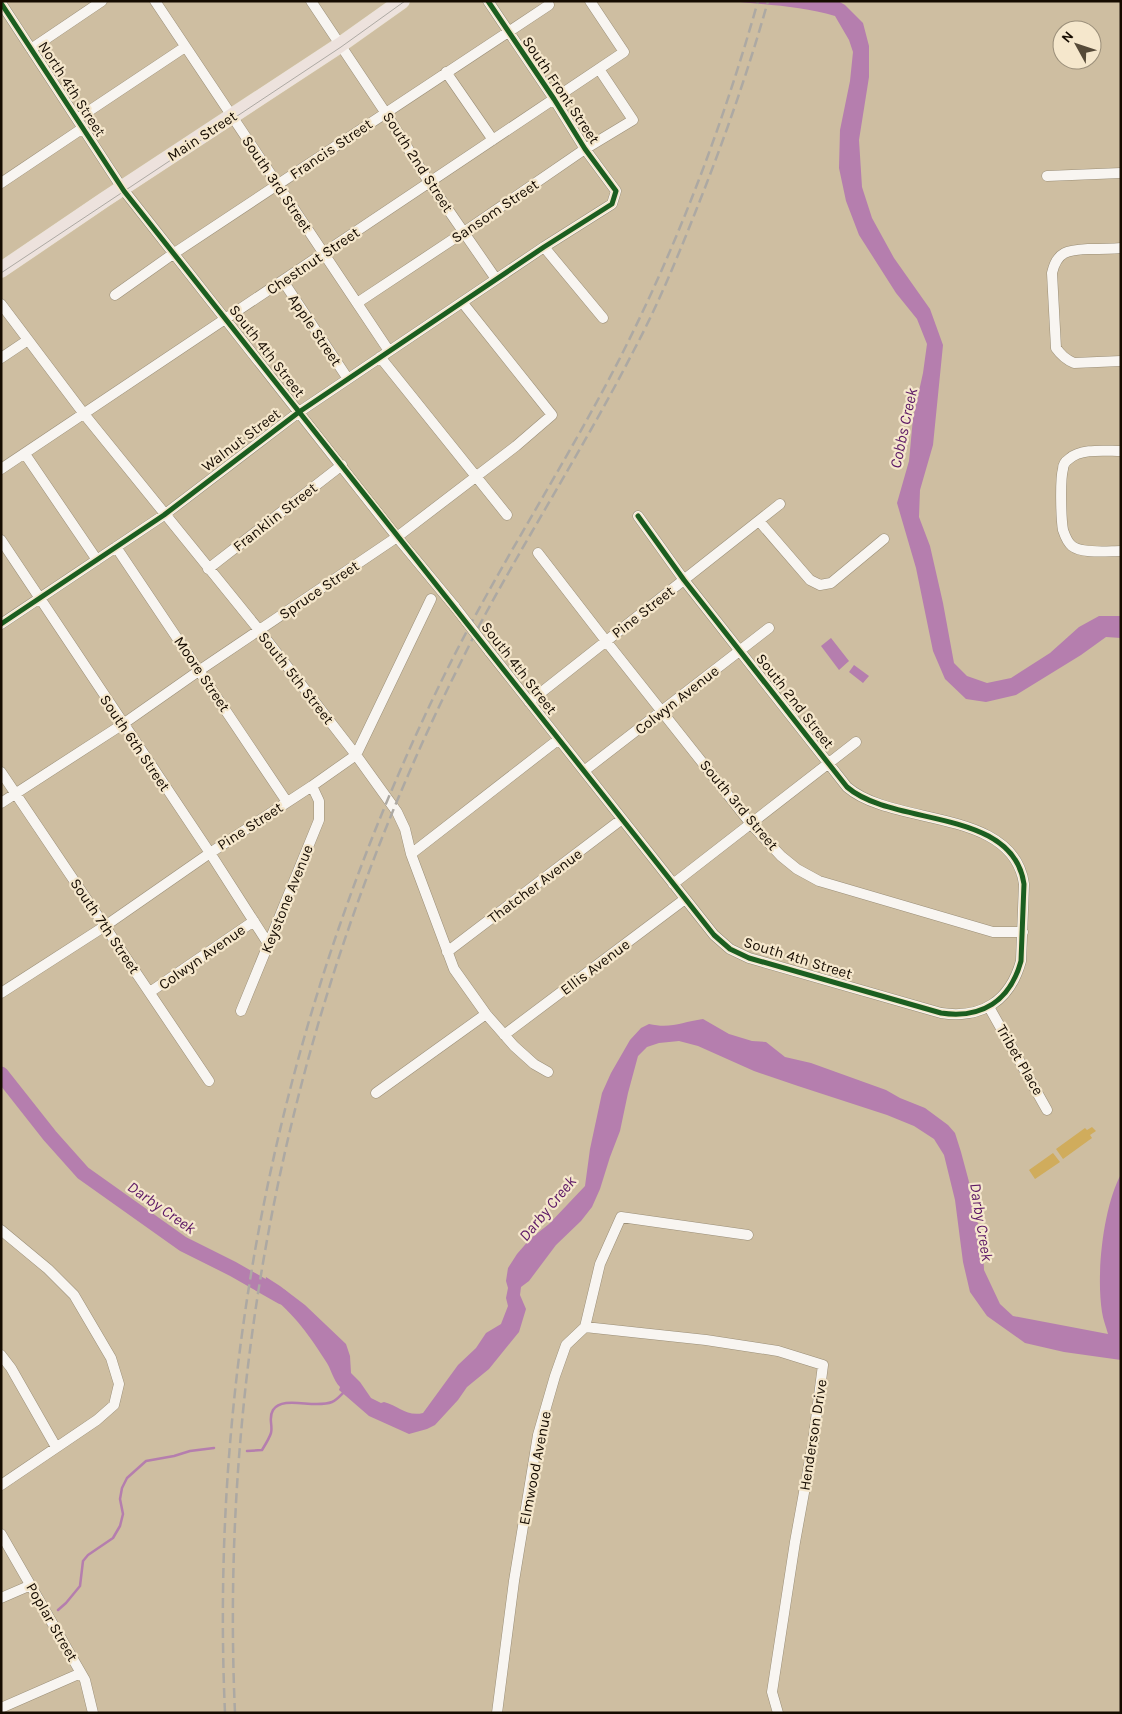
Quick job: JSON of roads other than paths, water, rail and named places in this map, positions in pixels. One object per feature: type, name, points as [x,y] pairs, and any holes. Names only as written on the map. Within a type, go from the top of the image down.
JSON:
[{"type":"main road","name":"Main Street","points":[[1,270],[340,45],[395,4]]},
{"type":"street","points":[[31,49],[102,1]]},
{"type":"street","name":"South 3rd Street","points":[[155,1],[389,351]]},
{"type":"street","name":"South 2nd Street","points":[[311,1],[496,279]]},
{"type":"street","name":"South Front Street","points":[[488,1],[585,149],[616,191]]},
{"type":"street","name":"Chestnut Street","points":[[1,469],[624,52],[590,1]]},
{"type":"street","name":"North 4th Street","points":[[1,3],[122,188]]},
{"type":"street","name":"Francis Street","points":[[115,295],[385,112],[549,5]]},
{"type":"street","points":[[1,183],[185,47]]},
{"type":"street","name":"Sansom Street","points":[[357,303],[585,149],[633,120],[599,69]]},
{"type":"street","points":[[446,72],[493,140]]},
{"type":"street","points":[[1047,176],[1121,173]]},
{"type":"street","name":"South 4th Street","points":[[122,188],[397,537],[455,607],[720,941],[748,958],[941,1013],[961,1015],[989,1007]]},
{"type":"street","name":"Walnut Street","points":[[1,624],[164,515],[299,412],[544,247],[612,204],[616,191]]},
{"type":"street","points":[[544,247],[603,318]]},
{"type":"street","points":[[1121,248],[1076,249],[1066,252],[1054,263],[1052,273],[1056,348],[1066,359],[1074,363],[1121,361]]},
{"type":"street","name":"Apple Street","points":[[283,281],[348,379]]},
{"type":"street","name":"Spruce Street","points":[[1,803],[123,724],[397,537],[516,446],[552,414],[462,302]]},
{"type":"street","name":"South 5th Street","points":[[1,304],[84,414],[259,630],[356,754],[397,812],[454,969],[486,1014],[504,1035],[525,1056],[548,1072]]},
{"type":"street","points":[[1,358],[28,340]]},
{"type":"street","points":[[380,357],[507,515]]},
{"type":"street","points":[[1121,451],[1076,455],[1065,463],[1062,476],[1063,528],[1067,542],[1079,550],[1121,551]]},
{"type":"street","points":[[25,454],[97,560]]},
{"type":"street","name":"Franklin Street","points":[[208,569],[342,466]]},
{"type":"street","name":"Pine Street","points":[[529,702],[780,504]]},
{"type":"street","name":"South 2nd Street","points":[[638,516],[684,580],[842,782],[858,795],[878,803],[982,832]]},
{"type":"street","points":[[759,521],[810,580],[820,585],[831,583],[884,539]]},
{"type":"street","name":"South 6th Street","points":[[1,540],[210,853],[269,945]]},
{"type":"street","name":"Moore Street","points":[[116,547],[287,802]]},
{"type":"street","name":"South 3rd Street","points":[[538,552],[751,824],[781,856],[797,869],[819,881],[993,932],[1023,932]]},
{"type":"street","name":"Pine Street","points":[[1,993],[105,926],[210,853],[312,786],[356,754],[431,599]]},
{"type":"street","name":"Colwyn Avenue","points":[[584,771],[769,628]]},
{"type":"street","points":[[411,854],[559,739]]},
{"type":"street","points":[[673,884],[856,742]]},
{"type":"street","name":"South 7th Street","points":[[1,772],[209,1081]]},
{"type":"street","name":"Keystone Avenue","points":[[241,1011],[319,820],[319,801],[312,786]]},
{"type":"street","name":"Thatcher Avenue","points":[[447,952],[622,819]]},
{"type":"street","name":"Tribet Place","points":[[982,832],[1004,846],[1020,867],[1024,884],[1023,932],[1021,961],[1018,973],[1006,992],[989,1007],[1047,1110]]},
{"type":"street","name":"Ellis Avenue","points":[[504,1035],[685,899]]},
{"type":"street","name":"Colwyn Avenue","points":[[150,992],[254,921]]},
{"type":"street","points":[[376,1093],[486,1014]]},
{"type":"street","points":[[585,1326],[600,1264],[621,1217],[748,1235]]},
{"type":"street","points":[[1,1230],[48,1269],[74,1294],[111,1358],[119,1384],[114,1405],[96,1420],[1,1485]]},
{"type":"street","name":"Elmwood Avenue","points":[[497,1713],[514,1581],[538,1435],[566,1345],[585,1326]]},
{"type":"street","name":"Henderson Drive","points":[[585,1326],[706,1340],[778,1351],[823,1365],[772,1692],[778,1713]]},
{"type":"street","points":[[1,1356],[56,1447]]},
{"type":"street","name":"Poplar Street","points":[[1,1534],[85,1680],[93,1713]]},
{"type":"street","points":[[1,1598],[31,1585]]},
{"type":"street","points":[[1,1708],[81,1673]]},
{"type":"waterway","name":"Darby Creek","points":[[1,1074],[50,1136],[83,1173],[183,1244],[233,1269],[282,1297]]},
{"type":"waterway","points":[[247,1451],[262,1450],[271,1433],[273,1410],[278,1406],[284,1403],[325,1404],[334,1401],[344,1392]]},
{"type":"waterway","points":[[58,1610],[80,1586],[83,1561],[88,1555],[113,1538],[120,1526],[123,1514],[120,1499],[122,1488],[127,1478],[146,1461],[190,1451],[214,1448]]},
{"type":"tram line","points":[[1,273],[341,47],[405,1]]},
{"type":"railway","points":[[225,1713],[223,1580],[230,1447],[245,1316],[268,1186],[299,1058],[338,932],[384,808],[439,686],[484,599],[606,386],[648,301],[684,217],[717,132],[758,1]]},
{"type":"railway","points":[[235,1713],[233,1580],[240,1448],[255,1316],[278,1186],[309,1058],[348,932],[394,807],[449,686],[486,613],[616,384],[659,298],[690,226],[726,131],[768,1]]},
{"type":"water label","name":"Cobbs Creek","points":[[903,428]]}]
